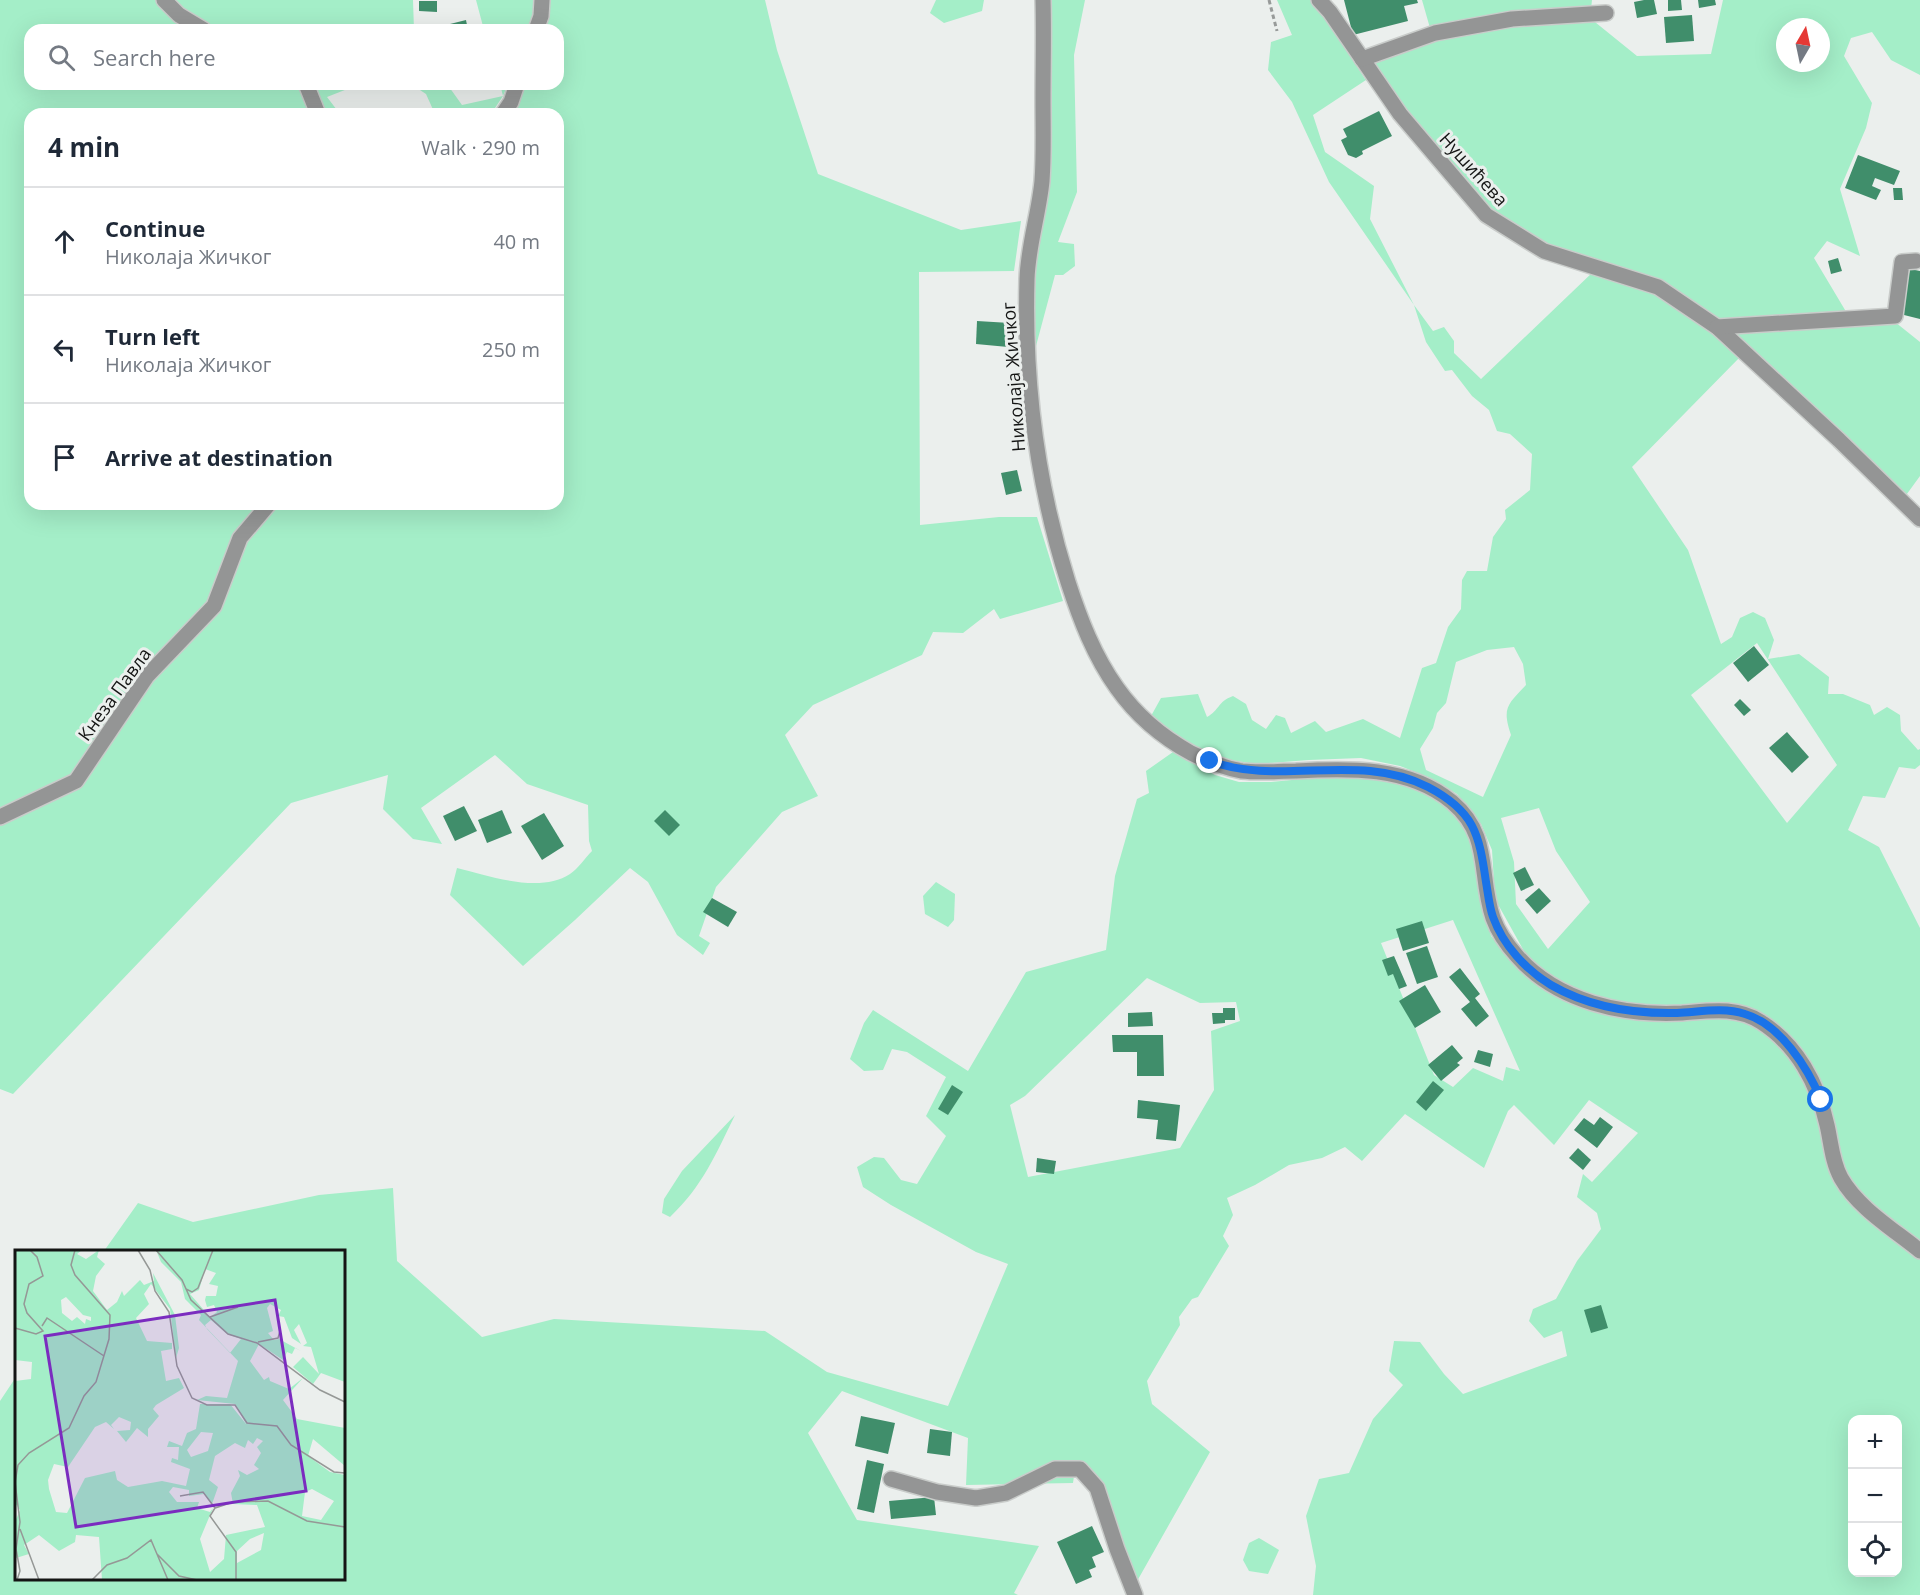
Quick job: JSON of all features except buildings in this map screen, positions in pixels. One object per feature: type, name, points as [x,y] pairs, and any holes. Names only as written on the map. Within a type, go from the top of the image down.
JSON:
[{"type":"street","points":[[164,0],[178,15],[194,24]]},
{"type":"street","points":[[538,24],[542,0]]},
{"type":"street","name":"Николаја Жичког","points":[[1043,0],[1042,174],[1027,274],[1031,410],[1038,459],[1058,550],[1087,633],[1118,691],[1148,724],[1165,737],[1194,754],[1226,767],[1264,772],[1355,769],[1389,774],[1426,786],[1452,802],[1473,825],[1477,834],[1493,916],[1499,931],[1516,956],[1530,970],[1562,991],[1605,1006],[1650,1013],[1735,1011],[1746,1014],[1768,1027],[1785,1042],[1813,1082],[1821,1100],[1836,1167],[1843,1182],[1860,1202],[1920,1251]]},
{"type":"street","name":"Нушићева","points":[[1319,0],[1400,114],[1486,215],[1545,251],[1658,287],[1717,327],[1920,519]]},
{"type":"street","points":[[1362,59],[1435,33],[1512,19],[1606,13]]},
{"type":"street","points":[[308,90],[316,108]]},
{"type":"street","points":[[508,108],[516,90]]},
{"type":"street","points":[[1717,327],[1894,316],[1902,262],[1916,261]]},
{"type":"street","name":"Кнеза Павла","points":[[0,817],[76,781],[147,676],[214,606],[240,538],[264,510]]},
{"type":"street","points":[[891,1479],[937,1492],[976,1498],[1006,1493],[1055,1469],[1080,1468],[1097,1488],[1135,1595]]},
{"type":"path","points":[[1269,0],[1277,31]]},
{"type":"green space","points":[[0,0],[413,0],[414,24],[24,24],[24,90],[345,90],[327,97],[335,108],[24,108],[24,510],[564,510],[564,108],[507,108],[511,90],[564,90],[564,24],[482,24],[476,0],[765,0],[777,50],[818,174],[961,230],[1021,221],[1014,271],[919,272],[920,525],[999,517],[1037,517],[1063,601],[1000,619],[994,609],[963,633],[933,632],[922,655],[813,705],[785,735],[818,796],[782,812],[716,887],[699,936],[710,943],[703,955],[677,935],[648,882],[630,868],[523,966],[450,895],[457,868],[514,882],[544,883],[558,880],[570,874],[592,851],[589,841],[588,805],[527,784],[495,755],[421,808],[442,844],[413,839],[383,809],[388,775],[291,803],[13,1094],[0,1089]]},
{"type":"green space","points":[[936,0],[984,0],[982,11],[944,23],[930,13]]},
{"type":"green space","points":[[1037,0],[1085,0],[1074,55],[1077,192],[1058,242],[1074,244],[1075,266],[1063,275],[1055,275],[1036,346],[1031,270],[1036,176]]},
{"type":"green space","points":[[1277,0],[1315,0],[1365,79],[1364,53],[1430,28],[1422,0],[1592,0],[1590,18],[1637,56],[1711,54],[1723,0],[1920,0],[1920,75],[1891,60],[1872,32],[1851,38],[1844,56],[1872,103],[1866,128],[1840,189],[1860,256],[1827,241],[1814,258],[1854,325],[1895,322],[1920,342],[1920,476],[1904,498],[1732,337],[1736,333],[1724,341],[1741,356],[1632,467],[1688,550],[1721,644],[1732,637],[1740,618],[1753,612],[1765,618],[1774,640],[1768,659],[1799,654],[1829,677],[1828,694],[1843,694],[1870,705],[1874,715],[1887,707],[1900,715],[1901,731],[1918,750],[1920,749],[1920,765],[1915,769],[1899,767],[1885,798],[1863,796],[1848,830],[1879,847],[1920,928],[1920,1595],[1313,1595],[1316,1566],[1306,1516],[1319,1479],[1349,1473],[1373,1419],[1403,1385],[1389,1371],[1394,1341],[1420,1342],[1444,1374],[1463,1394],[1567,1356],[1562,1331],[1544,1338],[1529,1321],[1533,1309],[1556,1299],[1577,1261],[1601,1229],[1597,1213],[1577,1197],[1583,1174],[1592,1182],[1638,1133],[1589,1100],[1554,1145],[1514,1105],[1508,1111],[1484,1168],[1405,1114],[1362,1161],[1345,1147],[1322,1158],[1289,1165],[1227,1198],[1233,1215],[1223,1236],[1229,1246],[1198,1297],[1192,1299],[1179,1317],[1180,1325],[1147,1381],[1152,1404],[1210,1452],[1136,1583],[1089,1488],[1074,1476],[1073,1483],[966,1485],[968,1438],[842,1391],[808,1433],[857,1520],[1039,1546],[1014,1593],[1018,1595],[0,1595],[0,1401],[15,1378],[15,1580],[345,1580],[345,1250],[105,1250],[138,1203],[193,1222],[319,1195],[393,1188],[397,1261],[482,1337],[554,1319],[765,1331],[827,1372],[948,1406],[1008,1264],[976,1252],[863,1187],[857,1167],[874,1157],[884,1158],[901,1180],[917,1184],[946,1136],[926,1116],[946,1077],[907,1052],[892,1049],[883,1070],[864,1071],[850,1059],[864,1023],[873,1010],[968,1071],[1026,972],[1106,950],[1115,876],[1137,799],[1149,793],[1146,771],[1173,752],[1215,775],[1239,782],[1271,782],[1333,776],[1379,776],[1418,787],[1447,805],[1470,831],[1491,936],[1525,975],[1530,962],[1495,899],[1492,850],[1481,824],[1457,794],[1428,777],[1400,766],[1361,758],[1255,764],[1219,758],[1183,742],[1151,716],[1161,698],[1198,694],[1207,717],[1233,696],[1246,704],[1252,720],[1266,729],[1276,715],[1285,718],[1291,733],[1315,721],[1326,732],[1363,719],[1400,738],[1422,668],[1436,663],[1448,627],[1461,609],[1462,580],[1467,571],[1487,571],[1493,537],[1506,519],[1505,510],[1530,490],[1532,454],[1510,434],[1497,431],[1489,410],[1472,396],[1452,370],[1445,371],[1426,342],[1414,305],[1329,182],[1292,102],[1268,70],[1271,42],[1292,35]],"holes":[[[1366,80],[1434,165],[1482,220],[1594,271],[1481,379],[1454,353],[1454,341],[1444,327],[1433,331],[1414,305],[1370,219],[1374,186],[1325,152],[1313,115]],[[1757,643],[1837,765],[1787,823],[1691,695]],[[1514,647],[1523,664],[1526,685],[1508,707],[1507,719],[1511,735],[1483,797],[1426,770],[1420,749],[1433,728],[1437,713],[1446,703],[1456,662],[1487,650]],[[1539,808],[1556,851],[1590,902],[1548,949],[1516,904],[1514,862],[1501,818]],[[1453,920],[1520,1071],[1506,1067],[1503,1081],[1473,1068],[1453,1087],[1434,1075],[1381,943]],[[1147,978],[1200,1003],[1236,1002],[1240,1021],[1211,1031],[1214,1090],[1180,1148],[1028,1177],[1010,1105],[1025,1096]]]},
{"type":"green space","points":[[420,90],[451,90],[462,105],[503,96],[495,108],[432,108],[426,94]]},
{"type":"green space","points":[[936,882],[955,894],[954,920],[948,927],[925,914],[923,896]]},
{"type":"green space","points":[[735,1115],[700,1182],[670,1217],[662,1213],[664,1199],[682,1171]]},
{"type":"green space","points":[[1259,1538],[1279,1550],[1268,1574],[1249,1571],[1243,1560],[1249,1543]]},
{"type":"route","points":[[1210,761],[1243,771],[1355,769],[1406,778],[1426,786],[1452,802],[1473,825],[1481,847],[1493,916],[1506,942],[1530,970],[1562,991],[1584,1000],[1627,1011],[1678,1013],[1721,1010],[1746,1014],[1757,1019],[1785,1042],[1804,1067],[1821,1100]]}]
